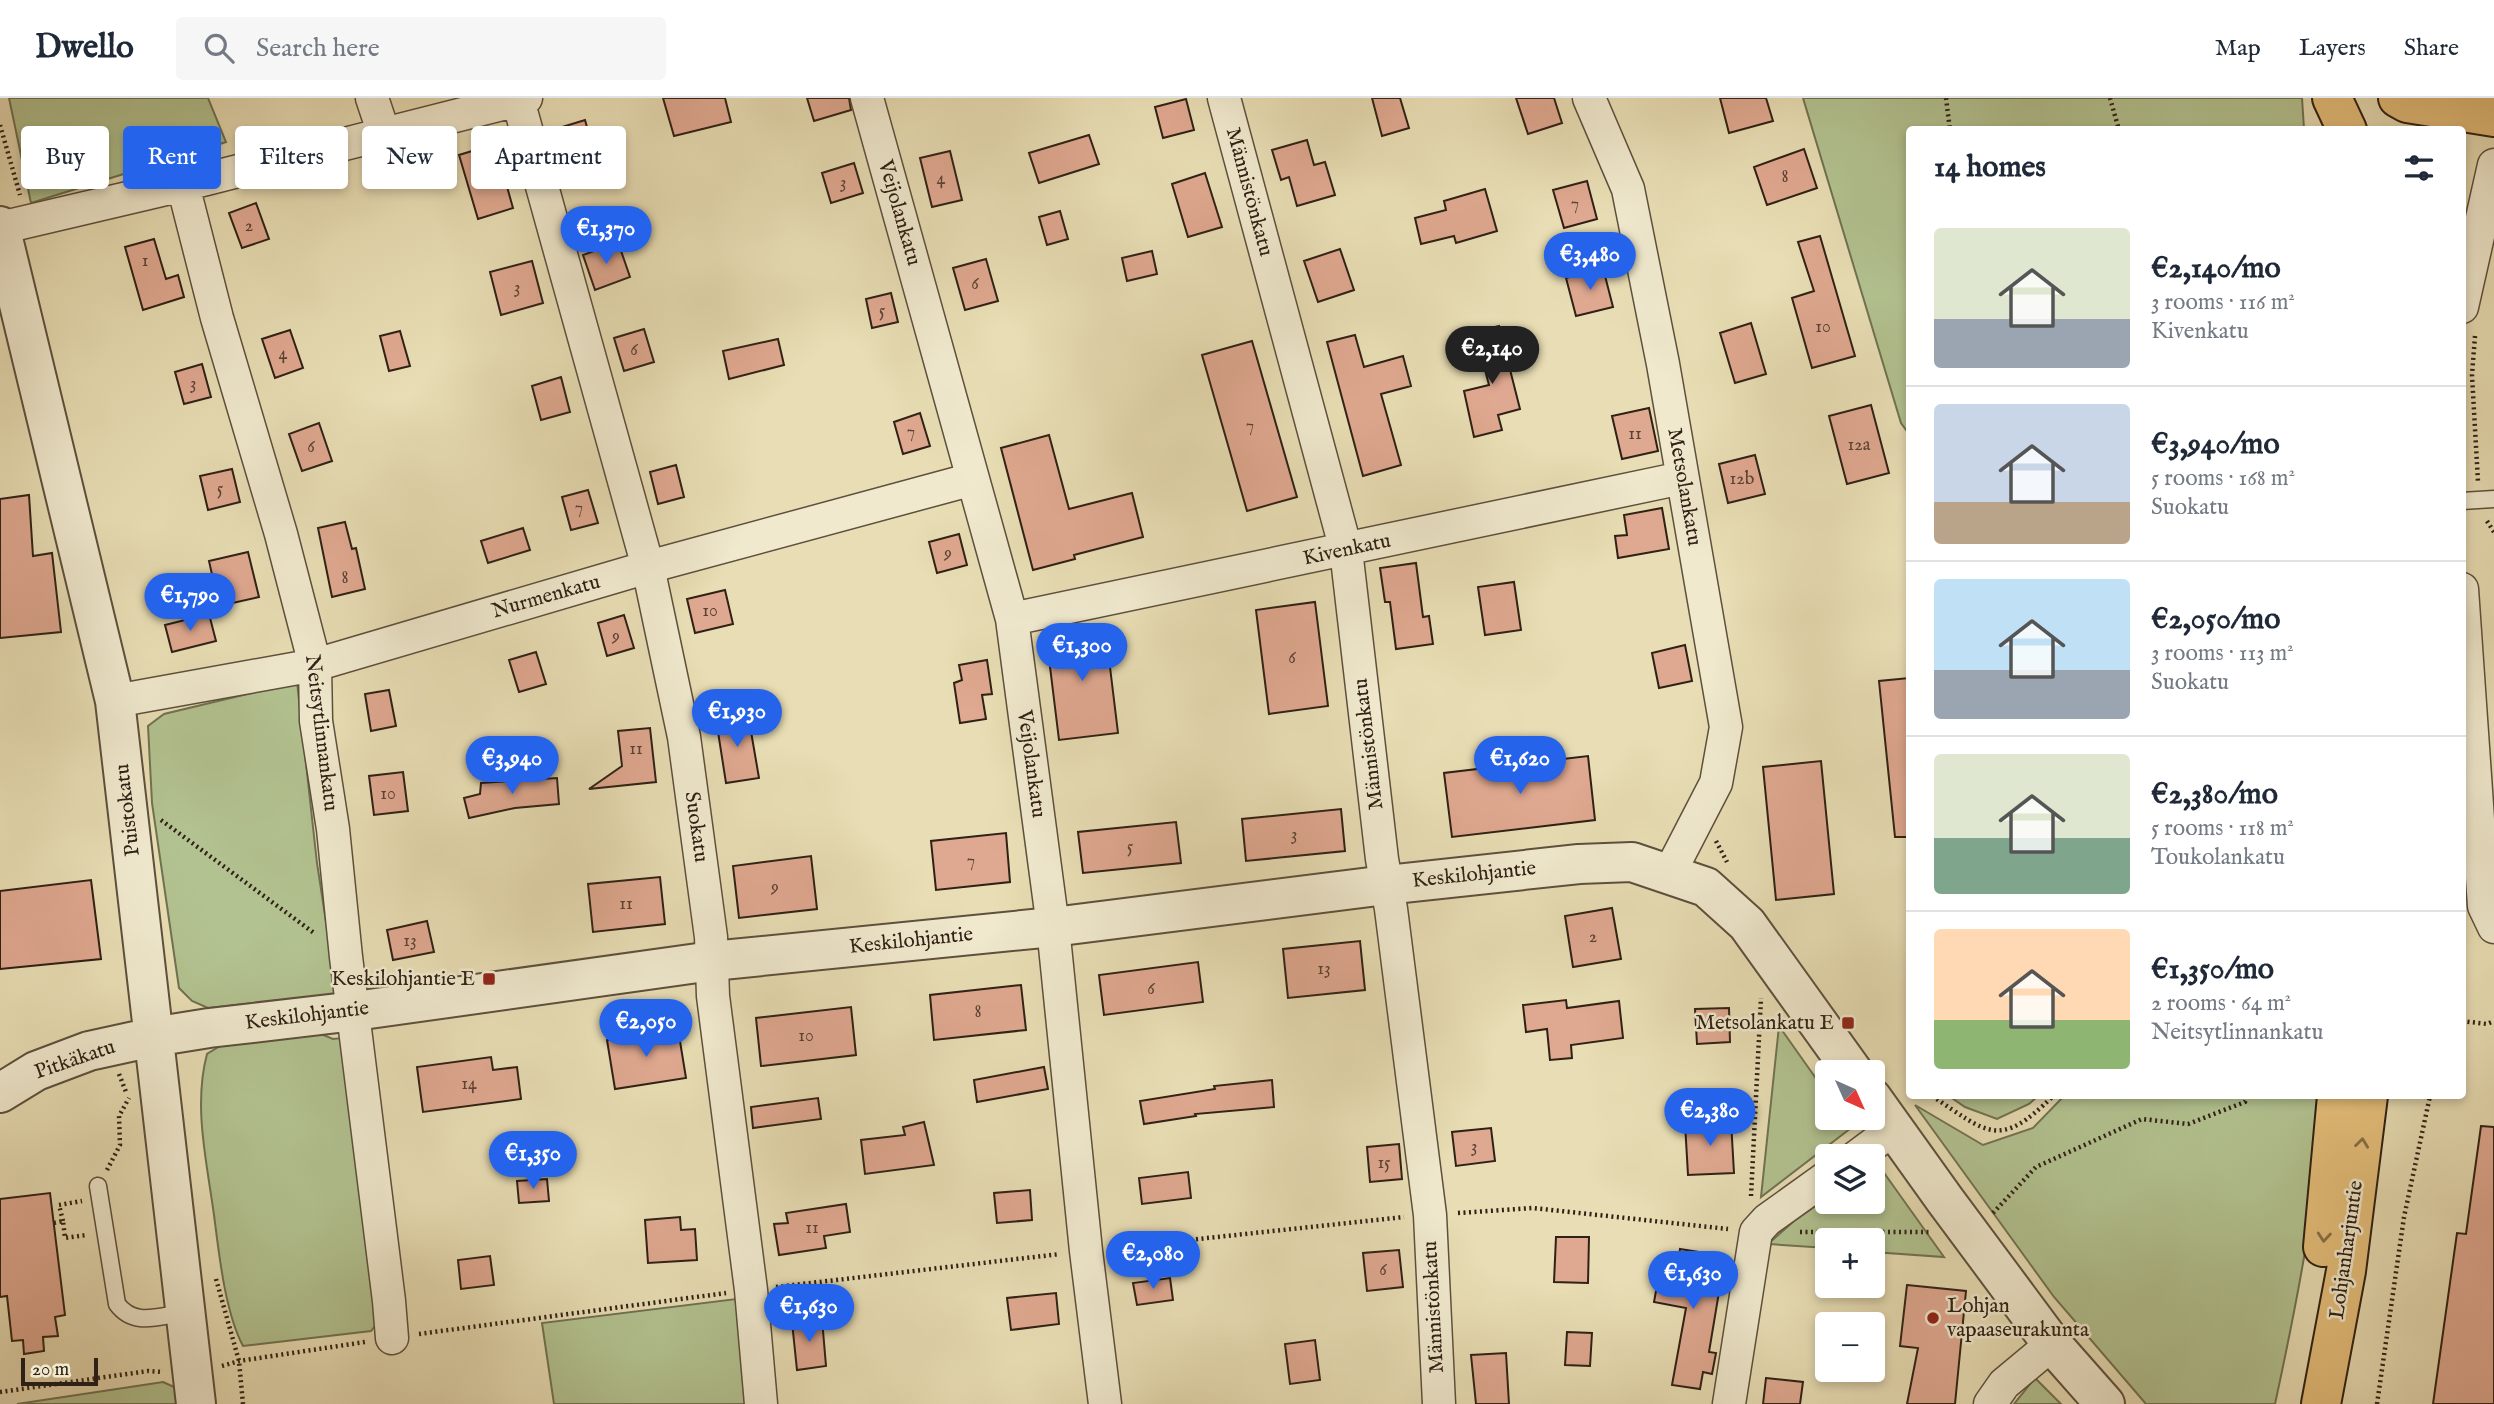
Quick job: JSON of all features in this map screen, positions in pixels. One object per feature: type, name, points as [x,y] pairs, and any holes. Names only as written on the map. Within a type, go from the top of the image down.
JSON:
[{"type":"highway","points":[[2332,98],[2347,126]]},
{"type":"highway","points":[[2349,126],[2350,98]]},
{"type":"highway","points":[[2398,98],[2406,103],[2494,118]]},
{"type":"highway","points":[[2466,126],[2494,118]]},
{"type":"highway","name":"Lohjanharjuntie","points":[[2298,1404],[2323,1254],[2337,1099]]},
{"type":"highway","name":"Lohjanharjuntie","points":[[2321,1404],[2346,1271],[2368,1099]]},
{"type":"street","points":[[372,98],[381,126]]},
{"type":"street","name":"Veijolankatu","points":[[867,98],[1012,619],[1053,927],[1086,1251],[1105,1404]]},
{"type":"street","name":"Männistönkatu","points":[[1224,98],[1346,550],[1386,885],[1430,1215],[1439,1404]]},
{"type":"street","name":"Metsolankatu","points":[[1589,98],[1628,189],[1663,364],[1726,727],[1716,783],[1669,874]]},
{"type":"street","points":[[416,126],[522,99]]},
{"type":"street","name":"Suokatu","points":[[522,99],[648,567],[684,737],[709,924],[713,996],[751,1290],[761,1404]]},
{"type":"street","points":[[221,175],[362,140]]},
{"type":"street","points":[[2466,289],[2494,165]]},
{"type":"street","points":[[9,225],[166,189]]},
{"type":"street","name":"Neitsytlinnankatu","points":[[184,189],[217,318],[281,534],[315,665],[316,721],[355,1011],[390,1301],[392,1338]]},
{"type":"street","name":"Puistokatu","points":[[9,225],[115,701],[196,1404]]},
{"type":"street","name":"Kivenkatu","points":[[1012,619],[1682,478]]},
{"type":"street","name":"Nurmenkatu","points":[[115,701],[315,665],[648,567],[973,479]]},
{"type":"street","points":[[2466,647],[2484,906],[2494,927]]},
{"type":"street","name":"Keskilohjantie","points":[[153,1037],[712,961],[1053,927],[1386,885],[1579,864],[1632,862],[1706,887],[1747,924],[1845,1060]]},
{"type":"street","name":"Pitkäkatu","points":[[0,1093],[36,1071],[89,1051],[153,1037]]},
{"type":"street","points":[[1885,1115],[2052,1344],[2105,1404]]},
{"type":"street","points":[[1873,1144],[1895,1128]]},
{"type":"street","points":[[1729,1404],[1754,1217],[1767,1220],[1815,1186]]},
{"type":"street","points":[[1990,1404],[2004,1384],[2052,1344]]},
{"type":"lane","points":[[2489,98],[2494,111]]},
{"type":"lane","points":[[2466,501],[2487,499]]},
{"type":"lane","points":[[98,1185],[117,1304],[124,1314],[134,1318],[184,1313]]},
{"type":"path","points":[[1946,98],[1950,126]]},
{"type":"path","points":[[2110,98],[2118,126]]},
{"type":"path","points":[[0,125],[9,225]]},
{"type":"path","points":[[2475,336],[2472,375],[2487,499],[2483,514],[2494,532]]},
{"type":"path","points":[[160,820],[346,957]]},
{"type":"path","points":[[1762,995],[1754,1217],[1939,1232]]},
{"type":"path","points":[[2466,1021],[2487,1024],[2494,1021]]},
{"type":"path","points":[[1937,1099],[1982,1129],[2003,1131],[2030,1118],[2050,1099]]},
{"type":"path","points":[[1987,1219],[2036,1167],[2142,1119],[2188,1124],[2245,1102],[2246,1099]]},
{"type":"path","points":[[2377,1404],[2404,1217],[2429,1099]]},
{"type":"path","points":[[54,1223],[63,1221],[65,1238],[106,1233]]},
{"type":"path","points":[[214,1271],[239,1361],[243,1404]]},
{"type":"green space","points":[[9,98],[208,98],[219,126],[123,126],[123,174],[109,179],[109,126],[21,126],[21,155]]},
{"type":"green space","points":[[1803,98],[2302,98],[2304,126],[1906,126],[1906,430],[1901,423]]},
{"type":"green space","points":[[221,130],[226,142],[221,144]]},
{"type":"green space","points":[[28,189],[76,189],[31,203]]},
{"type":"green space","points":[[297,682],[317,863],[337,994],[208,1008],[192,1001],[179,988],[152,803],[148,726],[164,714]]},
{"type":"green space","points":[[1779,1026],[1815,1077],[1815,1130],[1848,1130],[1830,1144],[1815,1144],[1815,1156],[1761,1197]]},
{"type":"green space","points":[[321,1034],[333,1039],[351,1037],[379,1321],[371,1331],[243,1346],[232,1317],[224,1282],[205,1155],[201,1094],[207,1054],[220,1046]]},
{"type":"green space","points":[[1953,1099],[2035,1099],[1997,1119],[1965,1107]]},
{"type":"green space","points":[[2061,1099],[2324,1099],[2305,1251],[2275,1404],[2146,1404],[2054,1297],[1915,1105],[1983,1145],[2033,1128]]},
{"type":"green space","points":[[1885,1174],[1944,1257],[1885,1253],[1885,1228],[1815,1228],[1815,1247],[1768,1244],[1815,1206],[1815,1214],[1885,1214]]},
{"type":"green space","points":[[736,1299],[745,1404],[554,1404],[542,1323]]},
{"type":"green space","points":[[2035,1378],[2061,1404],[2014,1404]]},
{"type":"green space","points":[[163,1382],[183,1391],[186,1404],[17,1404]]},
{"type":"building","points":[[663,98],[725,98],[731,122],[674,136]]},
{"type":"building","points":[[807,98],[849,98],[851,110],[814,121]]},
{"type":"building","points":[[1372,98],[1400,98],[1409,128],[1382,136]]},
{"type":"building","points":[[1516,98],[1554,98],[1562,123],[1528,134]]},
{"type":"building","points":[[1720,98],[1766,98],[1773,121],[1729,133]]},
{"type":"building","points":[[1186,99],[1194,130],[1163,138],[1155,107]]},
{"type":"building","points":[[585,120],[587,126],[566,126]]},
{"type":"building","points":[[1089,135],[1099,164],[1039,183],[1029,153]]},
{"type":"building","points":[[1307,140],[1314,165],[1325,162],[1335,195],[1297,206],[1289,177],[1281,180],[1272,150]]},
{"type":"building","points":[[1804,149],[1817,188],[1767,205],[1754,167]]},
{"type":"building","points":[[471,151],[471,189],[508,189],[513,208],[478,219],[459,155]]},
{"type":"building","points":[[950,151],[962,200],[932,207],[920,158]]},
{"type":"building","points":[[854,163],[863,193],[831,203],[822,173]]},
{"type":"building","points":[[1205,173],[1222,227],[1188,237],[1172,184]]},
{"type":"building","points":[[1587,181],[1597,219],[1564,228],[1553,190]]},
{"type":"building","points":[[1485,189],[1497,231],[1456,243],[1454,236],[1421,244],[1415,218],[1446,210],[1444,201]]},
{"type":"building","points":[[256,203],[269,239],[242,248],[229,213]]},
{"type":"building","points":[[1060,211],[1068,239],[1047,245],[1039,217]]},
{"type":"building","points":[[1820,236],[1855,356],[1812,368],[1792,298],[1814,291],[1798,242]]},
{"type":"building","points":[[154,239],[166,279],[178,275],[184,297],[143,310],[125,247]]},
{"type":"building","points":[[618,242],[630,277],[595,290],[583,255]]},
{"type":"building","points":[[1340,249],[1354,290],[1318,302],[1304,261]]},
{"type":"building","points":[[1152,251],[1157,274],[1127,281],[1122,258]]},
{"type":"building","points":[[986,259],[998,301],[965,310],[953,268]]},
{"type":"building","points":[[532,261],[543,303],[501,315],[490,272]]},
{"type":"building","points":[[1603,268],[1613,307],[1576,316],[1566,278]]},
{"type":"building","points":[[891,293],[898,322],[872,328],[866,299]]},
{"type":"building","points":[[1751,323],[1766,374],[1735,383],[1720,333]]},
{"type":"building","points":[[1499,326],[1520,409],[1498,415],[1502,430],[1474,437],[1464,391],[1489,385],[1475,332]]},
{"type":"building","points":[[644,329],[654,362],[624,371],[614,338]]},
{"type":"building","points":[[290,330],[303,368],[275,378],[262,339]]},
{"type":"building","points":[[400,331],[410,366],[389,371],[380,336]]},
{"type":"building","points":[[1355,335],[1364,367],[1403,356],[1411,386],[1381,394],[1401,465],[1363,476],[1327,342]]},
{"type":"building","points":[[778,339],[784,365],[729,379],[723,351]]},
{"type":"building","points":[[1252,341],[1297,497],[1247,511],[1202,355]]},
{"type":"building","points":[[202,364],[211,397],[184,404],[175,372]]},
{"type":"building","points":[[561,377],[570,412],[541,420],[532,386]]},
{"type":"building","points":[[1871,405],[1889,473],[1847,484],[1829,416]]},
{"type":"building","points":[[1649,408],[1658,451],[1622,459],[1612,416]]},
{"type":"building","points":[[920,413],[930,446],[903,454],[894,422]]},
{"type":"building","points":[[319,423],[332,461],[302,471],[289,434]]},
{"type":"building","points":[[1049,435],[1069,509],[1132,493],[1143,537],[1074,555],[1075,559],[1033,570],[1001,448]]},
{"type":"building","points":[[1755,455],[1765,494],[1728,503],[1719,464]]},
{"type":"building","points":[[676,465],[684,497],[658,504],[650,472]]},
{"type":"building","points":[[232,469],[240,502],[208,510],[200,476]]},
{"type":"building","points":[[588,490],[598,523],[571,530],[562,497]]},
{"type":"building","points":[[29,495],[33,556],[52,553],[61,632],[0,638],[0,499]]},
{"type":"building","points":[[1662,508],[1669,549],[1618,558],[1615,536],[1627,535],[1624,515]]},
{"type":"building","points":[[345,522],[352,549],[356,548],[365,589],[332,597],[318,528]]},
{"type":"building","points":[[523,528],[530,550],[488,563],[481,541]]},
{"type":"building","points":[[959,534],[967,565],[937,573],[929,542]]},
{"type":"building","points":[[248,552],[259,597],[219,606],[209,561]]},
{"type":"building","points":[[1416,563],[1423,617],[1429,616],[1433,644],[1396,649],[1390,602],[1385,602],[1380,568]]},
{"type":"building","points":[[1514,582],[1521,630],[1485,635],[1478,587]]},
{"type":"building","points":[[725,590],[733,624],[695,633],[687,599]]},
{"type":"building","points":[[1315,602],[1328,706],[1269,714],[1256,610]]},
{"type":"building","points":[[209,614],[216,641],[172,652],[165,625]]},
{"type":"building","points":[[624,615],[634,648],[607,656],[598,623]]},
{"type":"building","points":[[1105,626],[1118,733],[1059,740],[1046,634]]},
{"type":"building","points":[[1685,645],[1692,681],[1659,688],[1652,653]]},
{"type":"building","points":[[536,652],[546,684],[519,692],[509,660]]},
{"type":"building","points":[[987,660],[992,694],[982,695],[986,719],[960,723],[954,683],[962,680],[959,665]]},
{"type":"building","points":[[1906,678],[1906,837],[1895,837],[1879,681]]},
{"type":"building","points":[[389,690],[396,726],[371,731],[365,694]]},
{"type":"building","points":[[748,714],[759,778],[726,783],[716,719]]},
{"type":"building","points":[[650,728],[656,782],[589,789],[622,766],[618,731]]},
{"type":"building","points":[[1588,756],[1595,820],[1452,837],[1444,773]]},
{"type":"building","points":[[1821,761],[1834,894],[1776,900],[1763,767]]},
{"type":"building","points":[[403,772],[408,811],[374,815],[369,776]]},
{"type":"building","points":[[557,778],[559,804],[515,808],[469,818],[464,798],[480,794],[481,783]]},
{"type":"building","points":[[1341,809],[1345,851],[1246,861],[1242,819]]},
{"type":"building","points":[[1176,822],[1181,863],[1083,873],[1078,832]]},
{"type":"building","points":[[1006,833],[1010,882],[936,890],[931,841]]},
{"type":"building","points":[[811,856],[817,909],[739,918],[733,866]]},
{"type":"building","points":[[660,877],[665,924],[593,932],[588,884]]},
{"type":"building","points":[[91,880],[101,959],[0,969],[0,891]]},
{"type":"building","points":[[1612,908],[1621,959],[1573,967],[1565,916]]},
{"type":"building","points":[[427,921],[434,952],[393,960],[387,930]]},
{"type":"building","points":[[1360,941],[1365,990],[1288,998],[1283,949]]},
{"type":"building","points":[[1198,962],[1203,1002],[1104,1015],[1099,975]]},
{"type":"building","points":[[1021,985],[1026,1030],[934,1040],[930,995]]},
{"type":"building","points":[[1566,1000],[1567,1008],[1619,1001],[1623,1038],[1571,1045],[1572,1058],[1550,1060],[1547,1029],[1526,1032],[1523,1005]]},
{"type":"building","points":[[851,1007],[856,1055],[761,1066],[756,1018]]},
{"type":"building","points":[[1729,1008],[1730,1042],[1697,1044],[1695,1009]]},
{"type":"building","points":[[678,1029],[686,1078],[615,1089],[607,1040]]},
{"type":"building","points":[[491,1057],[493,1070],[517,1067],[521,1099],[423,1112],[417,1067]]},
{"type":"building","points":[[1044,1067],[1048,1089],[977,1102],[974,1080]]},
{"type":"building","points":[[1272,1080],[1274,1107],[1195,1114],[1196,1116],[1144,1124],[1140,1101],[1215,1089],[1214,1086]]},
{"type":"building","points":[[818,1098],[821,1119],[753,1128],[751,1107]]},
{"type":"building","points":[[1731,1121],[1734,1173],[1688,1175],[1685,1123]]},
{"type":"building","points":[[924,1122],[934,1165],[865,1174],[861,1140],[905,1135],[903,1127]]},
{"type":"building","points":[[2481,1126],[2494,1127],[2494,1404],[2433,1404],[2457,1233],[2466,1234]]},
{"type":"building","points":[[1491,1128],[1495,1161],[1456,1166],[1452,1132]]},
{"type":"building","points":[[1399,1144],[1402,1179],[1370,1182],[1367,1147]]},
{"type":"building","points":[[1188,1172],[1191,1198],[1142,1204],[1139,1178]]},
{"type":"building","points":[[547,1179],[549,1201],[519,1203],[517,1181]]},
{"type":"building","points":[[1030,1190],[1032,1220],[997,1223],[994,1193]]},
{"type":"building","points":[[50,1193],[65,1315],[55,1317],[58,1336],[43,1337],[44,1351],[24,1354],[23,1340],[12,1341],[7,1296],[0,1297],[0,1199]]},
{"type":"building","points":[[846,1204],[850,1232],[824,1236],[826,1248],[779,1255],[774,1224],[788,1223],[786,1213]]},
{"type":"building","points":[[680,1217],[681,1230],[695,1229],[697,1260],[648,1263],[645,1220]]},
{"type":"building","points":[[1556,1237],[1589,1237],[1588,1283],[1554,1282]]},
{"type":"building","points":[[1680,1249],[1725,1256],[1709,1352],[1716,1353],[1712,1374],[1703,1372],[1700,1389],[1672,1385],[1686,1308],[1654,1302],[1660,1269],[1677,1272]]},
{"type":"building","points":[[1399,1250],[1403,1287],[1367,1291],[1363,1253]]},
{"type":"building","points":[[490,1256],[494,1285],[461,1289],[458,1260]]},
{"type":"building","points":[[1170,1278],[1173,1300],[1137,1305],[1133,1283]]},
{"type":"building","points":[[1907,1285],[1966,1291],[1955,1404],[1907,1404],[1918,1348],[1900,1346]]},
{"type":"building","points":[[1056,1293],[1059,1324],[1011,1330],[1007,1298]]},
{"type":"building","points":[[822,1319],[826,1366],[797,1370],[792,1322]]},
{"type":"building","points":[[1567,1332],[1592,1333],[1590,1366],[1565,1365]]},
{"type":"building","points":[[1315,1340],[1320,1380],[1290,1384],[1285,1344]]},
{"type":"building","points":[[1506,1353],[1509,1404],[1476,1404],[1471,1355]]},
{"type":"building","points":[[1766,1378],[1803,1382],[1800,1404],[1763,1404]]},
{"type":"place","name":"Keskilohjantie E","points":[[489,979]]},
{"type":"place","name":"Metsolankatu E","points":[[1848,1023]]},
{"type":"place","name":"Lohjan vapaaseurakunta","points":[[1933,1318]]}]
